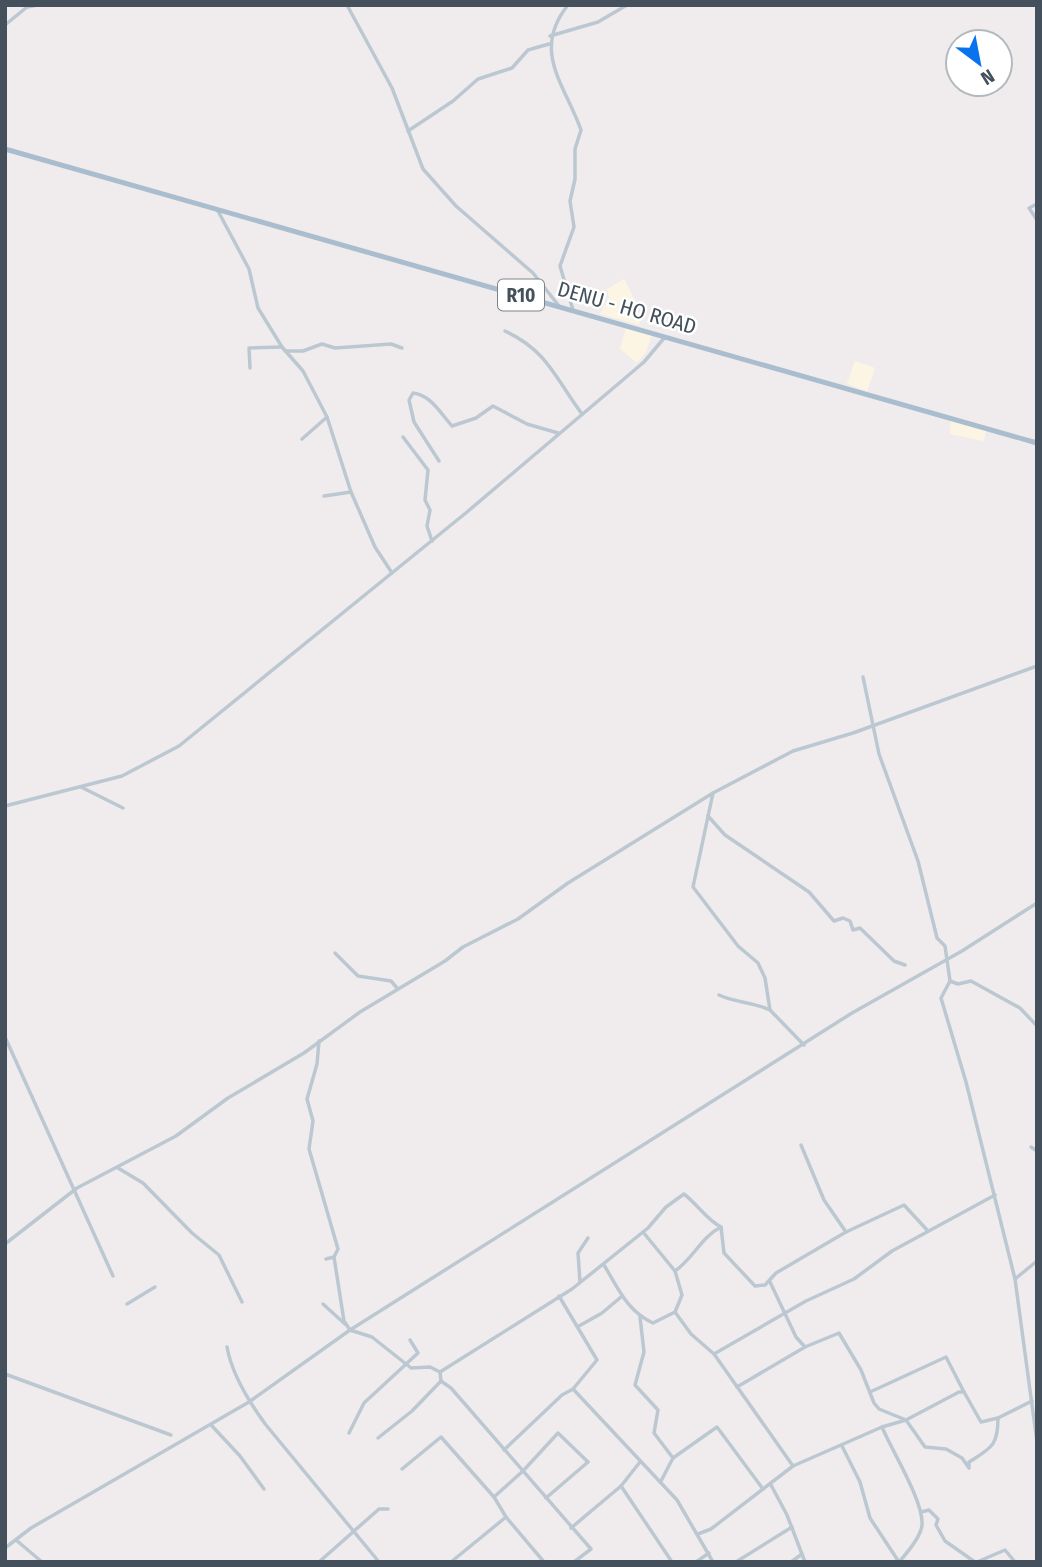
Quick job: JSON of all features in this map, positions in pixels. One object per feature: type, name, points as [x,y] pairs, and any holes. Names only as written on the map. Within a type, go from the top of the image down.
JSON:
[{"type":"main road","name":"DENU - HO ROAD","points":[[5,149],[666,335],[1037,443]]},
{"type":"street","points":[[5,25],[27,6],[38,5]]},
{"type":"street","points":[[347,5],[392,88],[423,169],[456,206],[533,272],[559,306]]},
{"type":"street","points":[[568,5],[549,44],[565,99],[581,130],[575,149],[575,179],[569,201],[574,227],[560,267],[573,310]]},
{"type":"street","points":[[551,36],[576,31],[627,5]]},
{"type":"street","points":[[408,131],[453,101],[478,79],[512,68],[528,50],[549,44]]},
{"type":"street","points":[[1037,204],[1029,208],[1037,220]]},
{"type":"street","points":[[218,211],[249,269],[258,308],[283,349],[303,370],[327,416],[351,492],[376,547],[392,573]]},
{"type":"street","points":[[505,331],[534,347],[554,370],[582,414]]},
{"type":"street","points":[[5,806],[139,769],[180,747],[432,541],[644,362],[666,335]]},
{"type":"street","points":[[250,368],[249,348],[303,351],[322,344],[335,348],[391,344],[402,348]]},
{"type":"street","points":[[439,461],[429,450],[414,422],[409,400],[413,393],[423,396],[443,412],[452,426],[476,418],[493,405],[527,424],[558,433]]},
{"type":"street","points":[[302,439],[327,416]]},
{"type":"street","points":[[402,437],[428,470],[425,500],[430,510],[427,526],[432,541]]},
{"type":"street","points":[[324,496],[351,492]]},
{"type":"street","points":[[5,1244],[74,1191],[206,1117],[228,1098],[304,1053],[319,1039],[445,961],[463,947],[545,903],[568,883],[713,793],[793,751],[1037,666]]},
{"type":"street","points":[[863,677],[878,754],[918,861],[937,938],[945,946],[950,981],[941,998],[967,1082],[1014,1279],[1037,1442]]},
{"type":"street","points":[[81,787],[123,808]]},
{"type":"street","points":[[713,793],[693,887],[738,946],[758,963],[765,978],[770,1010]]},
{"type":"street","points":[[708,816],[732,840],[760,856],[809,892],[834,921],[844,918],[850,921],[853,930],[860,928],[894,961],[905,965]]},
{"type":"street","points":[[5,1548],[31,1528],[249,1402],[350,1330],[804,1045],[1037,903]]},
{"type":"street","points":[[335,953],[358,976],[391,981],[398,989]]},
{"type":"street","points":[[950,981],[978,984],[1020,1008],[1037,1026]]},
{"type":"street","points":[[719,995],[737,1003],[760,1005],[770,1010],[804,1045]]},
{"type":"street","points":[[5,1037],[113,1276]]},
{"type":"street","points":[[319,1039],[317,1064],[307,1099],[313,1121],[309,1149],[338,1249],[334,1257],[347,1325]]},
{"type":"street","points":[[801,1145],[824,1200],[846,1232]]},
{"type":"street","points":[[1031,1147],[1037,1151]]},
{"type":"street","points":[[118,1168],[143,1183],[192,1233],[219,1255],[242,1302]]},
{"type":"street","points":[[440,1372],[604,1265],[643,1232],[666,1207],[684,1194],[704,1210],[710,1222],[720,1227]]},
{"type":"street","points":[[714,1354],[787,1312],[854,1279],[892,1251],[995,1195]]},
{"type":"street","points":[[720,1227],[724,1253],[755,1286],[765,1285],[776,1273],[846,1232],[904,1205],[928,1231]]},
{"type":"street","points":[[676,1271],[691,1261],[712,1232],[720,1227]]},
{"type":"street","points":[[604,1265],[621,1297],[640,1317],[653,1323],[675,1312],[682,1295],[678,1289],[676,1271],[643,1232]]},
{"type":"street","points":[[580,1282],[578,1253],[588,1238]]},
{"type":"street","points":[[326,1259],[334,1257]]},
{"type":"street","points":[[1014,1279],[1037,1261]]},
{"type":"street","points":[[769,1280],[787,1312],[796,1337],[805,1347]]},
{"type":"street","points":[[127,1304],[155,1287]]},
{"type":"street","points":[[505,1450],[562,1395],[573,1389],[597,1360],[559,1296]]},
{"type":"street","points":[[579,1326],[602,1314],[621,1297]]},
{"type":"street","points":[[323,1304],[350,1330],[372,1337],[404,1365],[411,1368],[430,1367],[440,1372]]},
{"type":"street","points":[[675,1312],[697,1340],[714,1354],[793,1466]]},
{"type":"street","points":[[640,1317],[644,1352],[635,1385],[652,1399],[658,1410],[654,1433],[673,1458]]},
{"type":"street","points":[[737,1387],[805,1347],[839,1333],[861,1370],[879,1409],[906,1420],[921,1445],[946,1449],[962,1458],[969,1468],[969,1462],[990,1449],[998,1438],[998,1418]]},
{"type":"street","points":[[349,1433],[364,1403],[418,1353],[410,1340]]},
{"type":"street","points":[[227,1347],[229,1361],[249,1402],[379,1562]]},
{"type":"street","points":[[869,1392],[946,1357],[981,1422],[998,1418],[1032,1401]]},
{"type":"street","points":[[440,1372],[442,1381],[591,1549],[575,1562]]},
{"type":"street","points":[[5,1374],[171,1435]]},
{"type":"street","points":[[378,1438],[412,1411],[442,1381]]},
{"type":"street","points":[[1031,1388],[1037,1385]]},
{"type":"street","points":[[573,1389],[677,1500],[713,1562]]},
{"type":"street","points":[[698,1534],[711,1529],[793,1466],[882,1427],[906,1420],[942,1399],[964,1392]]},
{"type":"street","points":[[212,1425],[240,1456],[264,1489]]},
{"type":"street","points":[[661,1481],[673,1458],[717,1427],[763,1489]]},
{"type":"street","points":[[841,1445],[860,1482],[870,1518],[899,1562],[920,1535],[921,1512],[882,1427]]},
{"type":"street","points":[[494,1497],[523,1471],[558,1433],[588,1462],[546,1498]]},
{"type":"street","points":[[402,1469],[441,1437],[494,1497],[506,1517],[544,1562]]},
{"type":"street","points":[[571,1528],[621,1486],[640,1462]]},
{"type":"street","points":[[771,1485],[792,1527],[805,1562]]},
{"type":"street","points":[[621,1486],[672,1562]]},
{"type":"street","points":[[319,1562],[326,1560],[379,1509],[388,1509]]},
{"type":"street","points":[[921,1512],[929,1510],[938,1519],[936,1525],[945,1541],[976,1562],[1005,1550],[1015,1562]]},
{"type":"street","points":[[451,1562],[506,1517]]},
{"type":"street","points":[[736,1562],[792,1527]]},
{"type":"street","points":[[16,1540],[42,1562]]},
{"type":"street","points":[[696,1562],[709,1553]]},
{"type":"street","points":[[791,1562],[802,1554]]},
{"type":"shaded area","points":[[624,279],[637,305],[640,325],[600,314],[609,297],[607,289]]},
{"type":"shaded area","points":[[626,328],[652,334],[646,352],[637,363],[620,349]]},
{"type":"shaded area","points":[[855,361],[875,368],[867,391],[847,384]]},
{"type":"shaded area","points":[[951,420],[986,430],[984,441],[950,434]]}]
